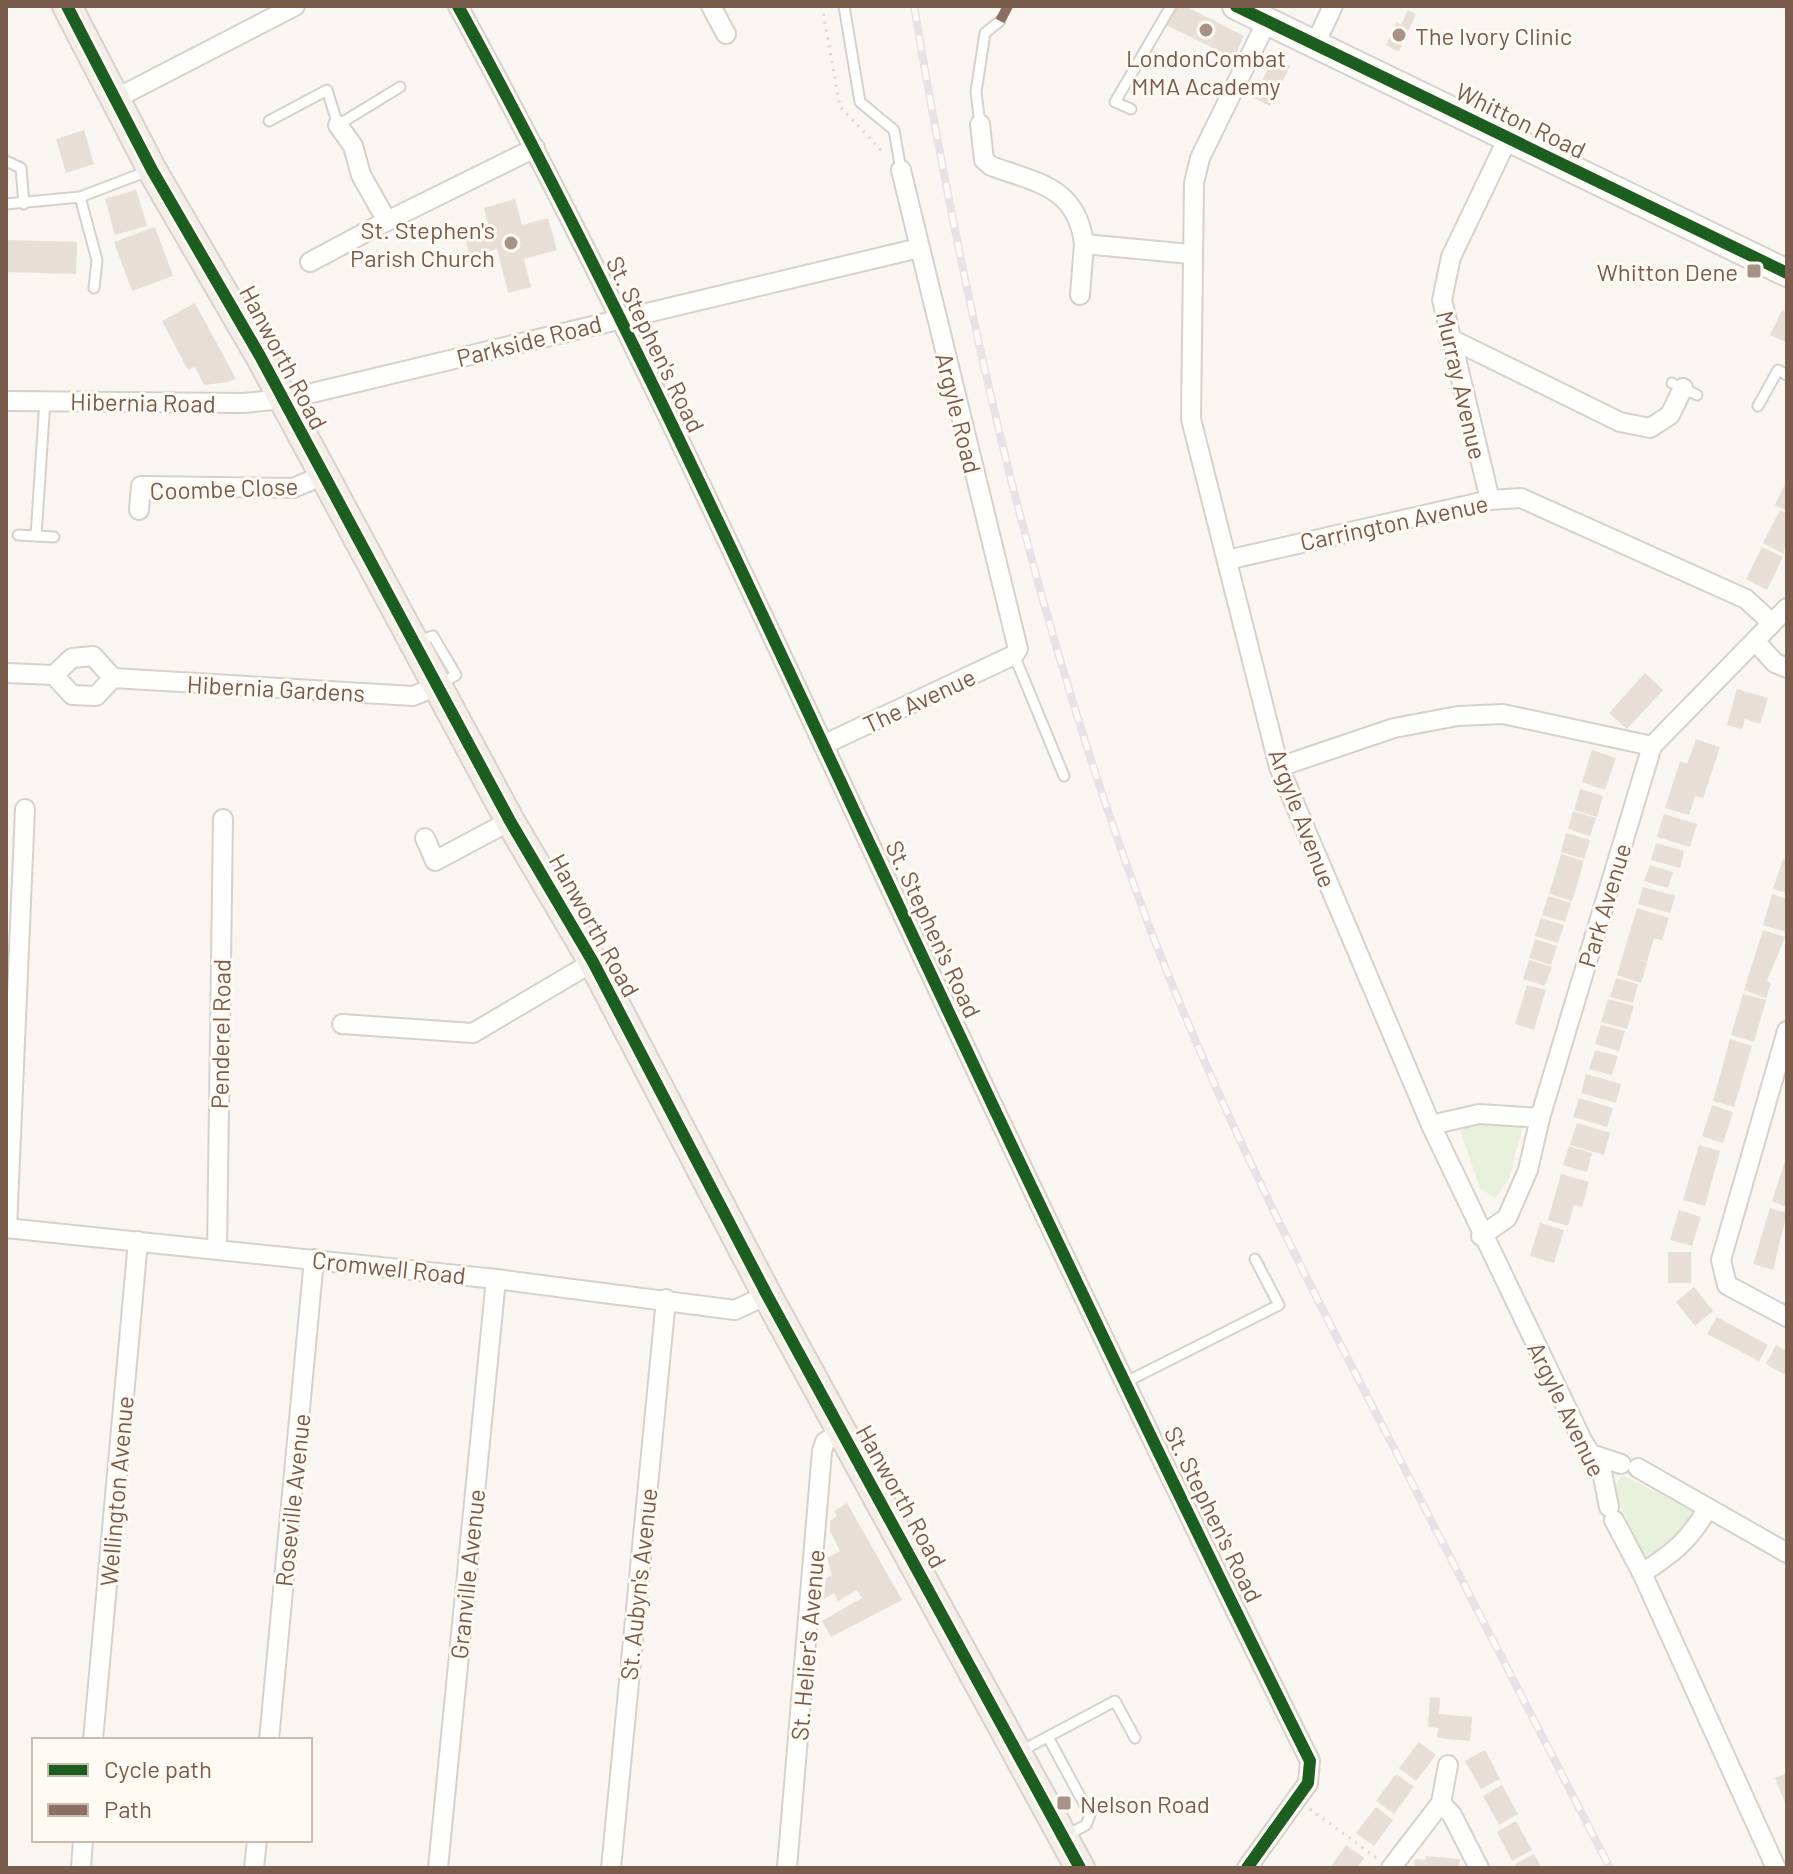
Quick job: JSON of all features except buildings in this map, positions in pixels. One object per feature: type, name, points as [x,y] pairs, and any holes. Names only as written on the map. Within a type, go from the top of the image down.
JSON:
[{"type":"main road","name":"Whitton Road","points":[[1236,6],[1787,273]]},
{"type":"main road","name":"Hanworth Road","points":[[72,10],[152,170],[180,214],[324,475],[510,821],[593,962],[767,1295],[1080,1868]]},
{"type":"street","points":[[115,99],[295,6]]},
{"type":"street","name":"St. Stephen's Road","points":[[458,6],[535,148],[620,318],[1126,1382],[1310,1761],[1308,1783],[1247,1868]]},
{"type":"street","points":[[711,6],[726,34]]},
{"type":"street","points":[[1315,44],[1333,6]]},
{"type":"street","name":"Argyle Avenue","points":[[1267,21],[1200,158],[1194,183],[1190,254],[1191,419],[1279,767],[1481,1236],[1582,1440],[1602,1472],[1612,1513],[1776,1868]]},
{"type":"street","points":[[980,124],[984,160],[991,166],[1052,188],[1067,198],[1082,229],[1084,244],[1080,295]]},
{"type":"street","points":[[338,125],[353,146],[361,175],[387,221]]},
{"type":"street","name":"Murray Avenue","points":[[1490,500],[1442,300],[1451,257],[1508,138]]},
{"type":"street","points":[[310,262],[535,148]]},
{"type":"street","name":"Argyle Road","points":[[901,170],[1018,649],[1014,655]]},
{"type":"street","points":[[1084,244],[1190,254]]},
{"type":"street","name":"Parkside Road","points":[[280,398],[919,248]]},
{"type":"street","points":[[1449,338],[1620,422],[1650,428],[1670,415],[1684,389]]},
{"type":"street","name":"Hibernia Road","points":[[6,401],[244,403],[280,398]]},
{"type":"street","name":"Coombe Close","points":[[139,510],[141,486],[293,488],[324,475]]},
{"type":"street","name":"Carrington Avenue","points":[[1227,560],[1490,500],[1521,498],[1746,599],[1772,623]]},
{"type":"street","name":"Park Avenue","points":[[1481,1236],[1507,1218],[1528,1170],[1540,1118],[1652,746],[1787,608]]},
{"type":"street","points":[[1755,641],[1775,663],[1787,668]]},
{"type":"street","name":"The Avenue","points":[[823,745],[1014,655]]},
{"type":"street","points":[[6,673],[54,675],[72,695],[96,696],[113,678],[93,656],[72,658],[54,675]]},
{"type":"street","name":"Hibernia Gardens","points":[[113,678],[413,696],[438,686]]},
{"type":"street","points":[[1279,767],[1394,728],[1458,716],[1503,714],[1652,746]]},
{"type":"street","points":[[6,1228],[25,809]]},
{"type":"street","name":"Penderel Road","points":[[217,1249],[223,819]]},
{"type":"street","points":[[425,838],[435,861],[510,821]]},
{"type":"street","points":[[342,1024],[473,1033],[593,962]]},
{"type":"street","points":[[1787,1031],[1721,1260],[1727,1285],[1787,1317]]},
{"type":"street","points":[[1431,1125],[1479,1114],[1540,1118]]},
{"type":"street","name":"Cromwell Road","points":[[6,1228],[496,1279],[735,1310],[767,1295]]},
{"type":"street","name":"Wellington Avenue","points":[[93,1738],[138,1241]]},
{"type":"street","name":"Roseville Avenue","points":[[269,1738],[314,1259]]},
{"type":"street","name":"Granville Avenue","points":[[438,1868],[496,1279]]},
{"type":"street","name":"St. Aubyn's Avenue","points":[[611,1868],[666,1299]]},
{"type":"street","name":"St. Helier's Avenue","points":[[787,1868],[822,1451],[825,1442],[842,1431]]},
{"type":"street","points":[[1594,1455],[1630,1466],[1787,1553]]},
{"type":"street","points":[[1642,1573],[1671,1555],[1694,1533],[1707,1509]]},
{"type":"street","points":[[1385,1864],[1441,1803],[1448,1765]]},
{"type":"street","points":[[1441,1803],[1452,1815],[1479,1868]]},
{"type":"street","points":[[81,1868],[83,1842]]},
{"type":"street","points":[[254,1868],[257,1842]]},
{"type":"lane","points":[[844,6],[860,102],[894,130],[901,170]]},
{"type":"lane","points":[[1131,109],[1115,102],[1171,6]]},
{"type":"lane","points":[[980,124],[976,92],[985,33],[1000,21]]},
{"type":"lane","points":[[269,121],[327,90],[338,125],[400,87]]},
{"type":"lane","points":[[6,161],[21,168],[24,204]]},
{"type":"lane","points":[[6,204],[80,197],[152,170]]},
{"type":"lane","points":[[80,197],[97,260],[94,288]]},
{"type":"lane","points":[[1758,406],[1778,370],[1787,375]]},
{"type":"lane","points":[[36,536],[45,400]]},
{"type":"lane","points":[[18,535],[54,537]]},
{"type":"lane","points":[[1014,655],[1064,776]]},
{"type":"lane","points":[[1126,1382],[1279,1305],[1255,1259]]},
{"type":"lane","points":[[1017,1753],[1115,1701],[1135,1738]]},
{"type":"lane","points":[[1048,1737],[1090,1815],[1086,1825],[1063,1838]]},
{"type":"path","points":[[1297,1799],[1385,1864]]},
{"type":"green space","points":[[1485,1122],[1523,1126],[1509,1178],[1495,1198],[1480,1188],[1460,1130]]},
{"type":"green space","points":[[1623,1475],[1692,1511],[1693,1521],[1650,1558],[1643,1553],[1612,1488]]},
{"type":"railway","points":[[914,6],[958,243],[1011,478],[1075,711],[1154,939],[1208,1069],[1298,1260],[1610,1868]]},
{"type":"marked path","points":[[1000,21],[1008,6]]},
{"type":"cycle path","points":[[67,6],[152,170],[260,356],[510,821],[593,962],[767,1295],[1080,1868]]},
{"type":"cycle path","points":[[458,6],[624,326],[1093,1316],[1310,1761],[1308,1783],[1247,1868]]},
{"type":"cycle path","points":[[1236,6],[1787,273]]},
{"type":"place","name":"LondonCombat MMA Academy","points":[[1206,30]]},
{"type":"place","name":"The Ivory Clinic","points":[[1399,35]]},
{"type":"place","name":"St. Stephen's Parish Church","points":[[511,243]]},
{"type":"place","name":"Whitton Dene","points":[[1754,271]]},
{"type":"place","name":"Nelson Road","points":[[1064,1803]]}]
